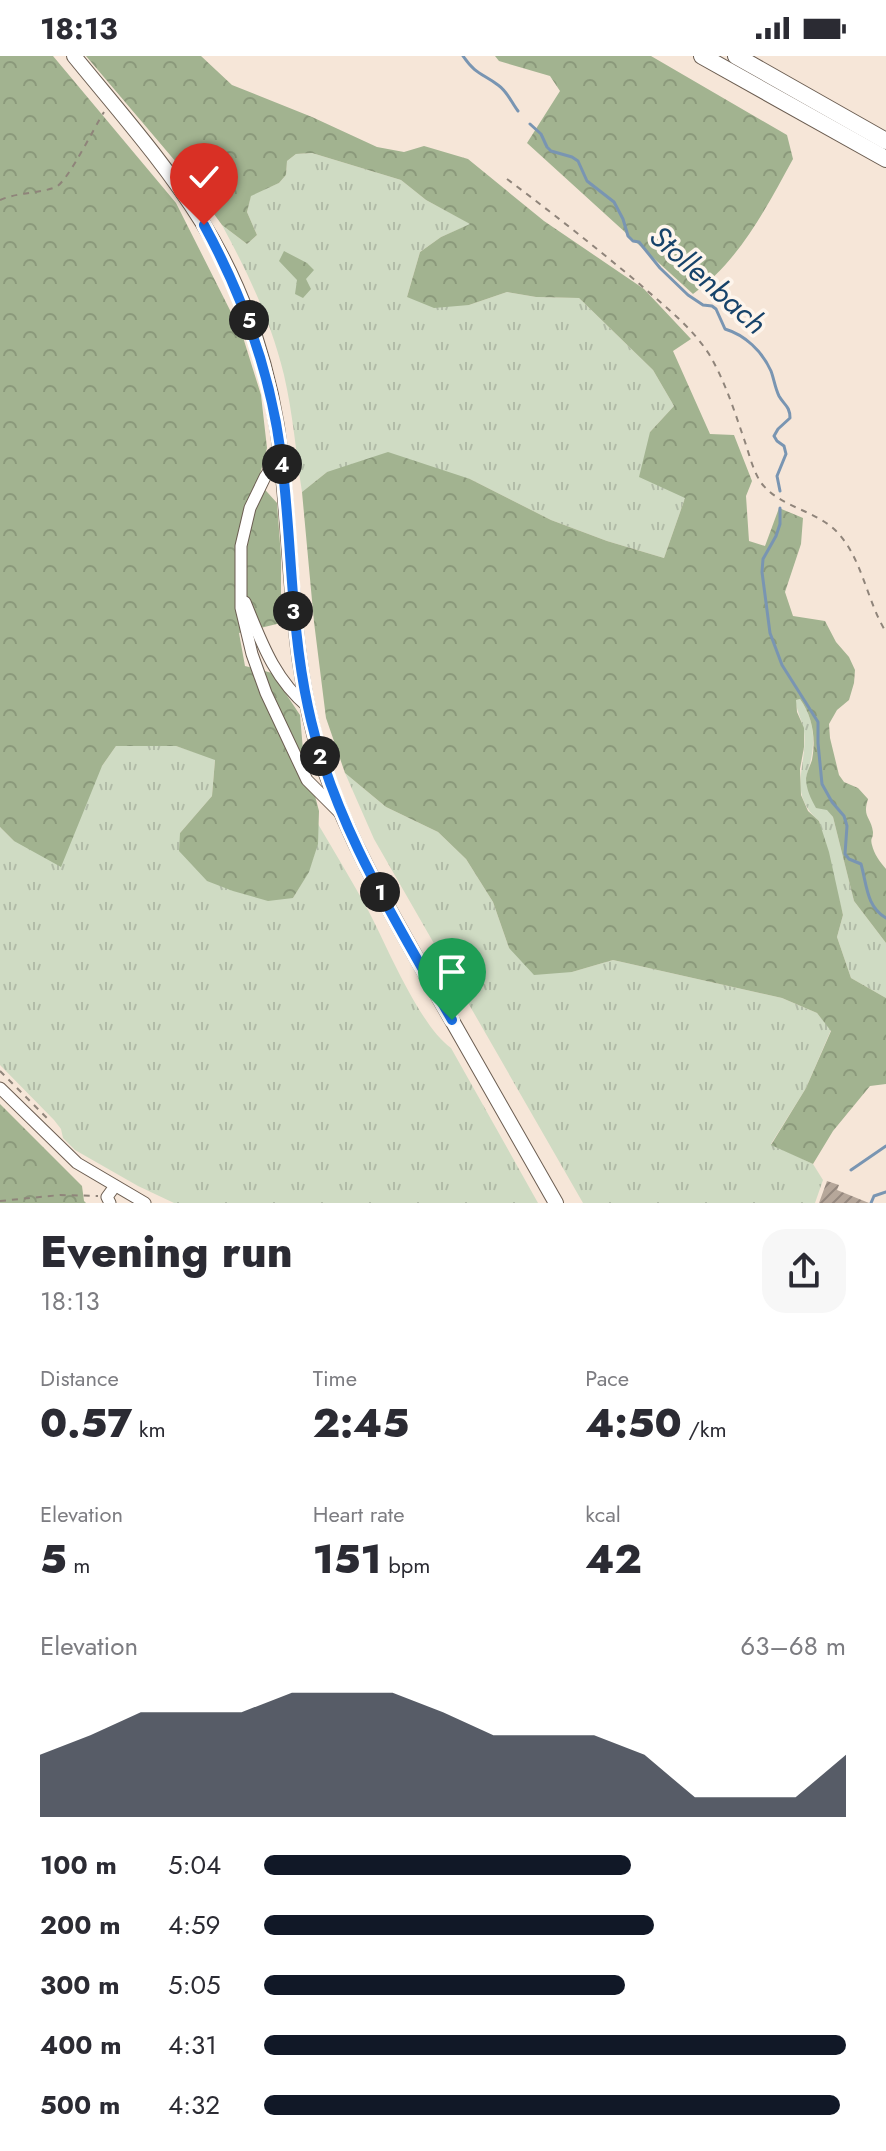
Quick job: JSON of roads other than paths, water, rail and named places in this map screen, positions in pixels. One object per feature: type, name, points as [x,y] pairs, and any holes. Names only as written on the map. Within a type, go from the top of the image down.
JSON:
[{"type":"highway","points":[[702,56],[886,159]]},
{"type":"highway","points":[[736,56],[886,141]]},
{"type":"main road","points":[[74,56],[184,195],[223,259],[238,291],[269,389],[281,454],[295,632],[308,707],[325,772],[367,869],[556,1203]]},
{"type":"street","points":[[281,454],[265,477],[250,508],[241,546],[241,608],[252,654],[266,693],[307,780],[343,816]]},
{"type":"street","points":[[242,577],[245,602],[262,646],[293,695],[308,707]]},
{"type":"street","points":[[0,1088],[77,1163],[145,1203]]},
{"type":"street","points":[[108,1200],[115,1186]]},
{"type":"waterway","name":"Stollenbach","points":[[463,56],[501,88],[518,111]]},
{"type":"waterway","name":"Stollenbach","points":[[530,124],[541,134],[551,151],[578,161],[587,181],[614,202],[628,236],[639,242],[688,295],[716,309],[725,329],[746,340],[763,357],[790,414],[774,436],[784,446],[786,454],[777,476],[780,491]]},
{"type":"waterway","name":"Stollenbach","points":[[780,508],[780,524],[763,559],[770,633],[782,665],[818,722],[822,784],[844,816],[847,826],[845,854],[861,864],[871,901],[886,918]]},
{"type":"waterway","name":"Stollenbach","points":[[851,1170],[886,1146]]},
{"type":"waterway","points":[[871,1203],[874,1196],[886,1192]]}]
